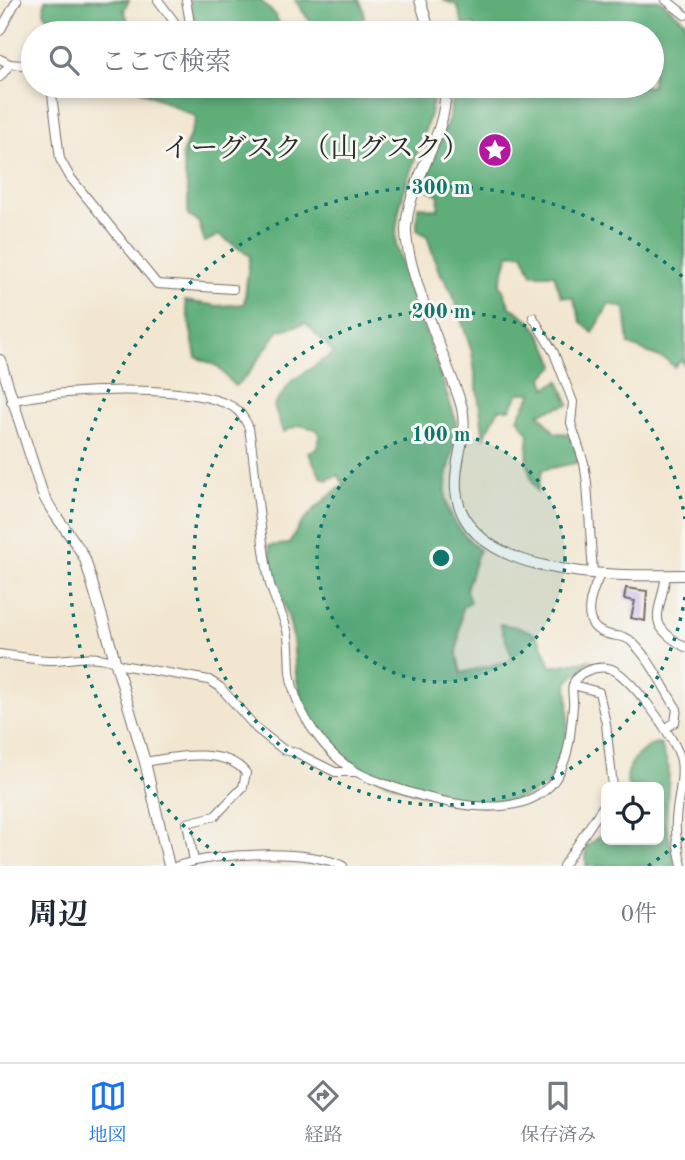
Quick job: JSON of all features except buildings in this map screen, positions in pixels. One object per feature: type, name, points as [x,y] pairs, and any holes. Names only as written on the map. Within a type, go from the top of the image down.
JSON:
[{"type":"street","points":[[158,0],[174,21]]},
{"type":"street","points":[[186,0],[190,21]]},
{"type":"street","points":[[420,0],[426,21]]},
{"type":"street","points":[[666,0],[685,15]]},
{"type":"street","points":[[0,31],[14,1]]},
{"type":"street","points":[[0,59],[9,64],[21,65]]},
{"type":"street","points":[[0,77],[9,64]]},
{"type":"street","points":[[52,98],[60,159],[70,177],[154,281],[157,284],[185,288],[233,289]]},
{"type":"street","points":[[443,98],[440,123],[410,202],[406,229],[413,266],[464,413],[463,443],[456,474],[456,491],[461,510],[473,530],[499,549],[554,568],[597,574],[685,575]]},
{"type":"street","points":[[533,317],[554,353],[573,402],[571,423],[584,463],[597,574],[588,608],[592,622],[604,634],[629,639],[642,652],[677,709],[675,722],[665,729]]},
{"type":"street","points":[[0,360],[47,503],[74,537],[85,559],[145,762],[169,866]]},
{"type":"street","points":[[12,401],[130,391],[212,399],[240,413],[249,428],[269,584],[286,626],[294,690],[325,746],[354,772],[409,794],[442,803],[467,806],[516,803],[536,797],[551,786],[560,772],[568,748],[573,685],[582,673],[595,668],[609,668],[621,673],[665,729],[681,761],[676,829],[682,866]]},
{"type":"street","points":[[666,575],[658,622],[665,636],[685,647]]},
{"type":"street","points":[[0,654],[51,660],[102,657],[115,662],[208,680],[231,696],[257,729],[284,750],[297,753],[335,772],[354,772]]},
{"type":"street","points":[[573,685],[599,692],[613,782]]},
{"type":"street","points":[[145,762],[202,757],[236,764],[246,773],[243,787],[215,816],[187,823],[194,861]]},
{"type":"street","points":[[562,866],[601,809]]},
{"type":"street","points":[[177,866],[194,861],[303,855],[327,858],[343,866]]},
{"type":"green space","points":[[45,0],[129,0],[124,10],[128,21],[50,21],[44,12]]},
{"type":"green space","points":[[189,0],[260,0],[278,21],[195,21]]},
{"type":"green space","points":[[295,0],[359,0],[364,12],[363,21],[310,21]]},
{"type":"green space","points":[[442,0],[660,0],[685,21],[685,366],[681,360],[674,367],[667,360],[629,345],[625,308],[609,304],[593,333],[581,322],[573,298],[561,296],[554,274],[532,274],[523,253],[509,254],[500,284],[510,307],[533,324],[547,347],[555,366],[543,377],[546,388],[559,381],[569,404],[539,413],[555,433],[572,434],[580,462],[542,470],[537,491],[528,463],[529,434],[518,418],[532,393],[519,393],[510,409],[499,409],[484,437],[472,352],[452,292],[438,269],[427,236],[417,230],[418,206],[438,210],[439,195],[423,187],[450,115],[451,98],[664,98],[664,21],[462,21],[457,5]]},
{"type":"green space","points":[[157,98],[434,98],[400,207],[396,246],[456,421],[447,476],[447,503],[462,532],[479,550],[466,590],[470,602],[462,607],[457,655],[461,673],[513,660],[500,624],[521,628],[534,635],[543,646],[551,667],[590,660],[567,683],[567,734],[562,760],[551,780],[530,794],[502,801],[470,802],[436,797],[402,787],[372,774],[346,758],[328,741],[309,712],[299,688],[292,633],[269,546],[289,544],[306,518],[344,484],[338,475],[327,480],[321,477],[308,452],[316,449],[320,436],[316,429],[299,425],[283,432],[274,406],[292,381],[334,353],[306,323],[278,331],[248,374],[235,386],[217,366],[196,357],[185,301],[218,306],[244,304],[250,256],[219,235],[205,242],[198,221],[188,216],[188,193],[182,155],[197,117]]},
{"type":"green space","points":[[655,744],[661,745],[669,769],[666,823],[675,866],[586,866],[586,847],[601,836],[601,845],[664,845],[664,782],[627,782],[630,767],[642,751]]},
{"type":"place","name":"イーグスク（山グスク）","points":[[495,150]]}]
